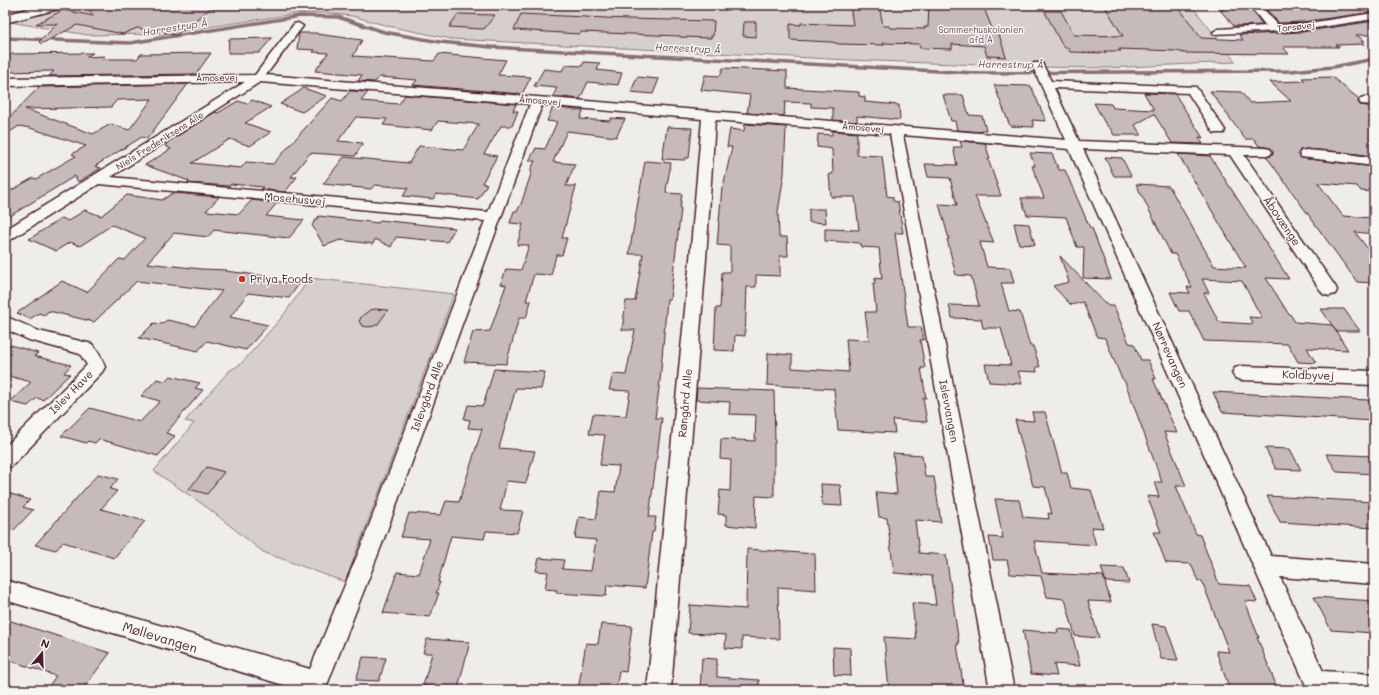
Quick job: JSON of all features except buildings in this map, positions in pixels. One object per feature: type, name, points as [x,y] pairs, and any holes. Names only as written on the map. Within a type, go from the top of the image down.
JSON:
[{"type":"main road","points":[[5,8],[16,5]]},
{"type":"main road","points":[[5,19],[57,5]]},
{"type":"street","points":[[1254,5],[1275,29]]},
{"type":"street","name":"Torsøvej","points":[[1218,32],[1302,27],[1374,16]]},
{"type":"street","name":"Niels Frederiksens Alle","points":[[5,237],[258,78],[298,26]]},
{"type":"street","name":"Nørrevangen","points":[[1218,130],[1192,90],[1042,74],[1318,686],[1374,686]]},
{"type":"street","name":"Åmosevej","points":[[5,82],[258,78],[896,131],[1074,144]]},
{"type":"street","points":[[5,95],[28,81]]},
{"type":"street","name":"Islevgård Alle","points":[[314,686],[372,544],[537,101]]},
{"type":"street","name":"Røngård Alle","points":[[659,690],[698,259],[709,115]]},
{"type":"street","name":"Islevvangen","points":[[896,131],[1002,690]]},
{"type":"street","points":[[1074,144],[1235,152],[1265,152]]},
{"type":"street","name":"Åbovænge","points":[[1235,152],[1329,290]]},
{"type":"street","points":[[1306,154],[1342,157],[1374,162]]},
{"type":"street","name":"Mosehusvej","points":[[97,180],[493,217]]},
{"type":"street","name":"Islev Have","points":[[5,322],[35,336],[86,349],[94,360],[96,368],[5,460]]},
{"type":"street","name":"Koldbyvej","points":[[1241,373],[1374,378]]},
{"type":"street","points":[[1264,566],[1374,574]]},
{"type":"street","name":"Møllevangen","points":[[5,590],[314,686]]},
{"type":"green space","name":"Sommerhuskolonien afd A","points":[[75,5],[1191,5],[1236,62],[1106,68],[1036,67],[849,60],[451,39],[388,26],[352,16],[324,13],[295,14],[162,34],[88,35],[10,22]]},
{"type":"green space","points":[[310,278],[454,294],[345,582],[263,552],[208,508],[154,471],[194,423],[185,421],[229,371],[241,364],[282,317]]},
{"type":"waterway","name":"Harrestrup Å","points":[[5,38],[130,43],[301,16],[338,17],[384,32],[440,42],[491,47],[975,73],[1291,71],[1333,67],[1374,59]]},
{"type":"place","name":"Priya Foods","points":[[242,279]]}]
